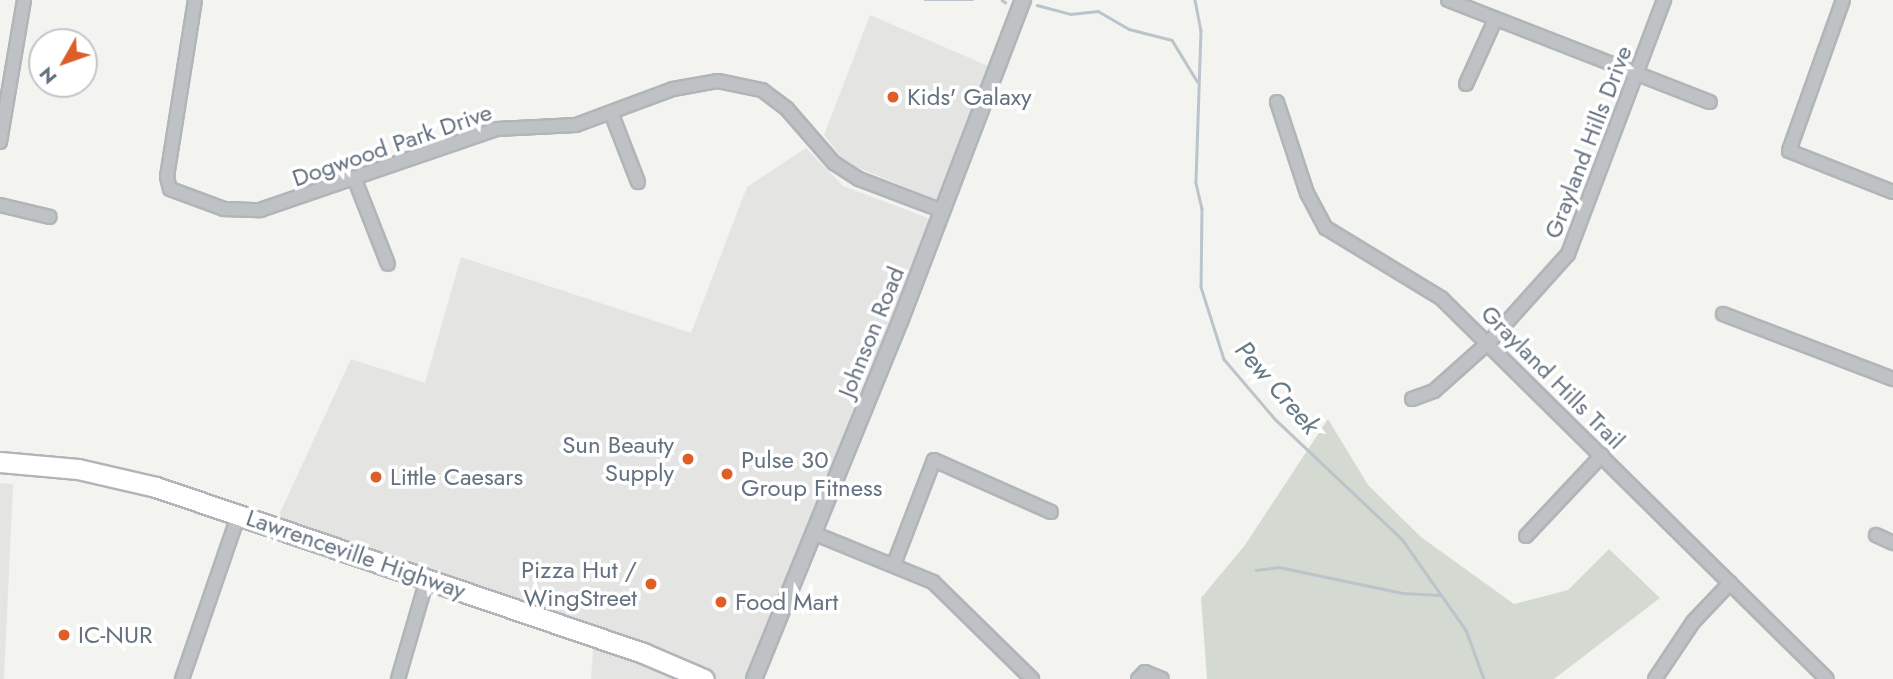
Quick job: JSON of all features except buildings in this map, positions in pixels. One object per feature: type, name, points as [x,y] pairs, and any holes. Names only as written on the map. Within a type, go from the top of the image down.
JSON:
[{"type":"main road","name":"Lawrenceville Highway","points":[[0,462],[127,478],[239,513],[704,679]]},
{"type":"street","points":[[0,142],[24,0]]},
{"type":"street","name":"Dogwood Park Drive","points":[[195,0],[168,165],[170,189],[224,209],[260,210],[355,180],[497,129],[576,125],[612,115],[673,89],[718,82],[762,90],[842,169],[943,211]]},
{"type":"street","name":"Johnson Road","points":[[754,679],[943,211],[1023,0]]},
{"type":"street","points":[[1448,0],[1710,102]]},
{"type":"street","name":"Grayland Hills Drive","points":[[1412,399],[1434,391],[1489,342],[1568,254],[1664,0]]},
{"type":"street","points":[[1843,0],[1789,151],[1893,192]]},
{"type":"street","points":[[1466,84],[1495,20]]},
{"type":"street","name":"Grayland Hills Trail","points":[[1277,102],[1307,193],[1326,228],[1362,254],[1419,281],[1489,342],[1827,679]]},
{"type":"street","points":[[612,115],[638,182]]},
{"type":"street","points":[[355,180],[388,264]]},
{"type":"street","points":[[0,205],[50,217]]},
{"type":"street","points":[[1723,314],[1893,379]]},
{"type":"street","points":[[1526,536],[1602,455]]},
{"type":"street","points":[[894,564],[934,460],[1051,512]]},
{"type":"street","points":[[182,679],[239,513]]},
{"type":"street","points":[[813,533],[933,582],[1032,679]]},
{"type":"street","points":[[1876,535],[1893,543]]},
{"type":"street","points":[[398,679],[427,579]]},
{"type":"street","points":[[1655,679],[1693,622],[1730,583]]},
{"type":"street","points":[[1138,679],[1145,672],[1162,679]]},
{"type":"shaded area","points":[[870,15],[993,68],[940,201],[846,163],[824,135]]},
{"type":"shaded area","points":[[806,148],[843,186],[936,221],[861,389],[754,679],[591,679],[594,636],[273,528],[351,359],[425,383],[461,257],[691,333],[747,187]]},
{"type":"shaded area","points":[[1328,419],[1368,485],[1421,537],[1514,604],[1568,590],[1609,549],[1660,598],[1554,679],[1207,679],[1201,598],[1245,545]]},
{"type":"shaded area","points":[[0,483],[13,484],[4,679],[0,679]]},
{"type":"waterway","name":"Pew Creek","points":[[925,0],[973,0]]},
{"type":"waterway","name":"Pew Creek","points":[[1195,0],[1201,30],[1196,183],[1202,208],[1201,287],[1224,359],[1275,419],[1402,539],[1466,630],[1484,679]]},
{"type":"waterway","name":"Pew Creek","points":[[1037,5],[1070,14],[1098,11],[1129,29],[1172,40],[1197,81]]},
{"type":"waterway","points":[[1256,570],[1279,567],[1402,593],[1440,595]]},
{"type":"place","name":"Kids' Galaxy","points":[[893,97]]},
{"type":"place","name":"Sun Beauty Supply","points":[[688,459]]},
{"type":"place","name":"Pulse 30 Group Fitness","points":[[727,474]]},
{"type":"place","name":"Little Caesars","points":[[376,477]]},
{"type":"place","name":"Pizza Hut / WingStreet","points":[[651,584]]},
{"type":"place","name":"Food Mart","points":[[721,602]]},
{"type":"place","name":"IC-NUR","points":[[64,635]]}]
